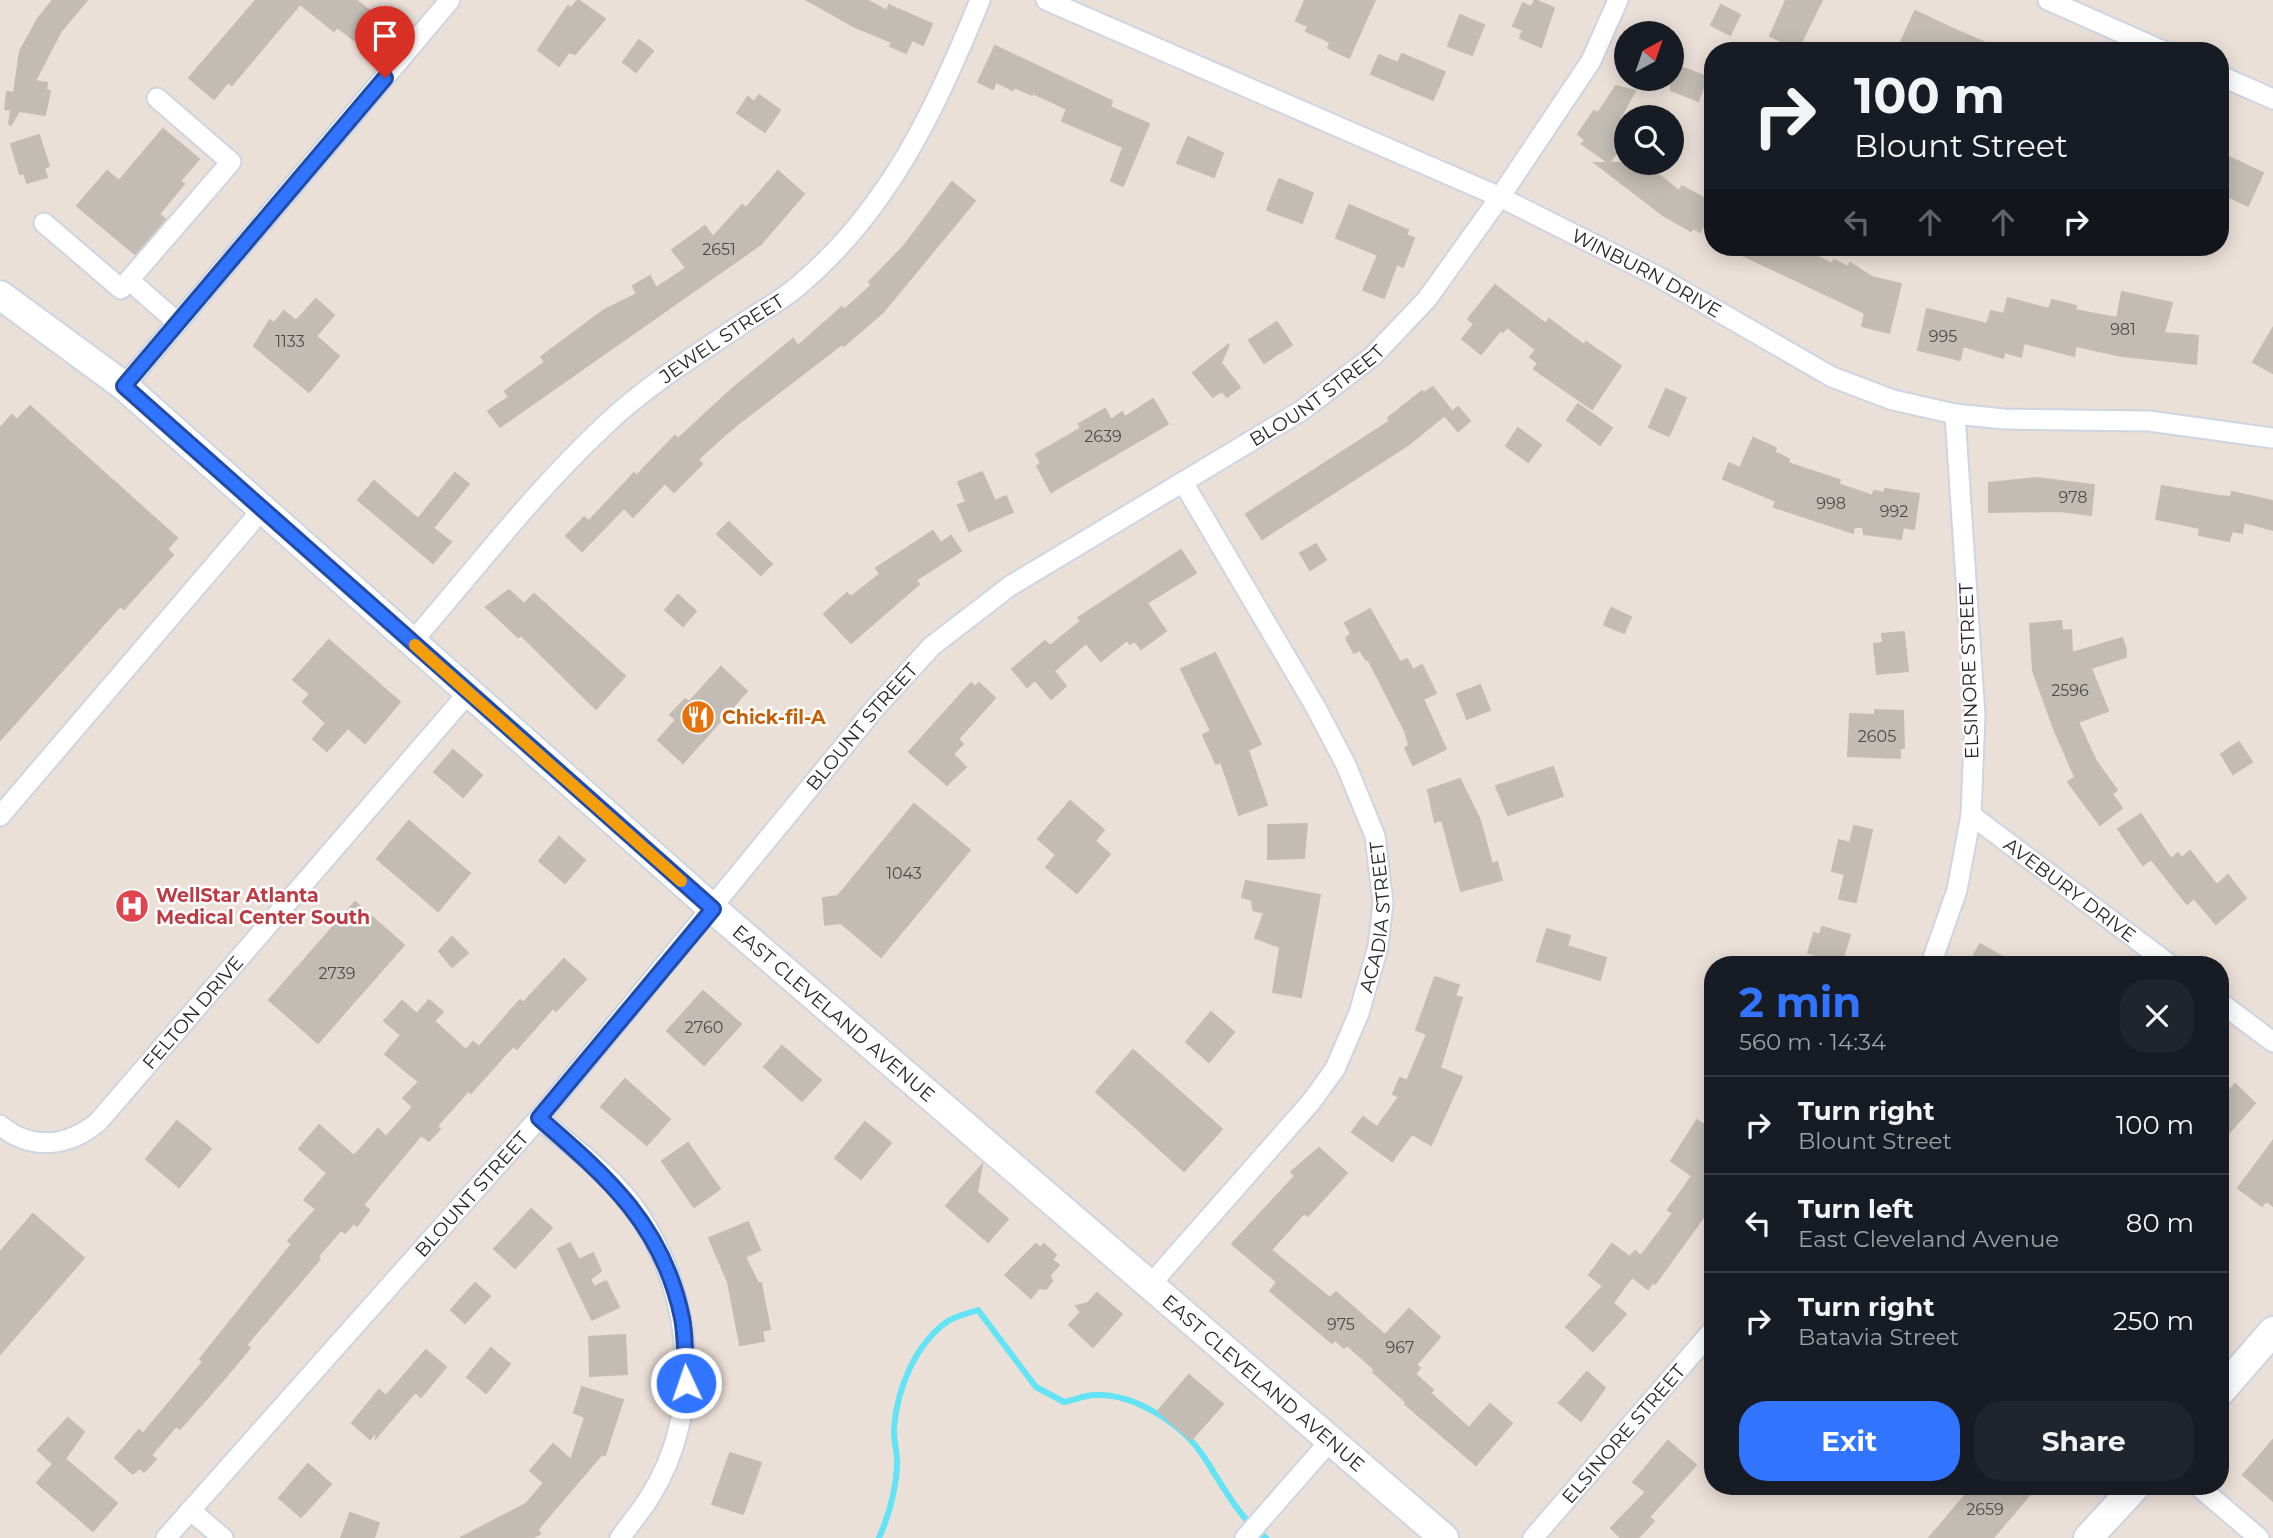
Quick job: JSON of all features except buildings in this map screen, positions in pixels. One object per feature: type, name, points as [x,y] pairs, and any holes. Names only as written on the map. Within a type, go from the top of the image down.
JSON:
[{"type":"main road","name":"EAST CLEVELAND AVENUE","points":[[0,295],[124,386],[261,511],[713,909],[1444,1538]]},
{"type":"main road","points":[[2229,1382],[2273,1331]]},
{"type":"main road","points":[[2088,1538],[2128,1495]]},
{"type":"street","points":[[124,386],[450,0]]},
{"type":"street","name":"JEWEL STREET","points":[[412,642],[553,478],[602,428],[661,379],[797,287],[857,230],[891,184],[919,134],[956,59],[979,0]]},
{"type":"street","name":"WINBURN DRIVE","points":[[1046,0],[1500,197],[1655,275],[1832,377],[1893,400],[1955,414],[2004,419],[2149,421],[2273,438]]},
{"type":"street","name":"BLOUNT STREET","points":[[166,1538],[539,1118],[876,707],[932,646],[1010,586],[1301,411],[1373,356],[1427,299],[1500,197],[1591,61],[1618,0]]},
{"type":"street","points":[[2048,0],[2143,42]]},
{"type":"street","points":[[2229,80],[2273,99]]},
{"type":"street","points":[[44,223],[121,289],[231,162],[157,98]]},
{"type":"street","points":[[129,280],[178,323]]},
{"type":"street","name":"ELSINORE STREET","points":[[1934,956],[1957,890],[1971,815],[1975,716],[1955,414]]},
{"type":"street","name":"ACADIA STREET","points":[[1150,1285],[1311,1102],[1335,1069],[1359,1013],[1378,947],[1383,903],[1375,836],[1346,765],[1315,706],[1183,482]]},
{"type":"street","points":[[0,816],[261,511]]},
{"type":"street","name":"FELTON DRIVE","points":[[0,1125],[14,1138],[49,1145],[83,1135],[98,1122],[469,692]]},
{"type":"street","name":"AVEBURY DRIVE","points":[[1971,815],[2158,956]]},
{"type":"street","points":[[2229,1009],[2273,1042]]},
{"type":"street","points":[[539,1118],[605,1175],[637,1212],[666,1264],[683,1320],[686,1383],[675,1440],[652,1494],[620,1538]]},
{"type":"street","name":"ELSINORE STREET","points":[[1533,1538],[1704,1340]]},
{"type":"street","points":[[1245,1538],[1330,1441]]},
{"type":"street","points":[[2209,1495],[2259,1538]]},
{"type":"street","points":[[190,1510],[223,1538]]},
{"type":"waterway","points":[[879,1538],[894,1493],[897,1465],[894,1433],[896,1413],[910,1368],[936,1331],[951,1319],[978,1310],[1036,1387],[1064,1402],[1095,1395],[1126,1399],[1142,1405],[1171,1423],[1195,1445],[1239,1511],[1266,1538]]},
{"type":"slow traffic","points":[[415,645],[681,881]]},
{"type":"place","name":"Chick-fil-A","points":[[698,717]]},
{"type":"place","name":"WellStar Atlanta Medical Center South","points":[[132,906]]},
{"type":"route","points":[[385,78],[124,386],[261,511],[713,909],[539,1118],[605,1175],[637,1212],[666,1264],[683,1320],[686,1383]]}]
